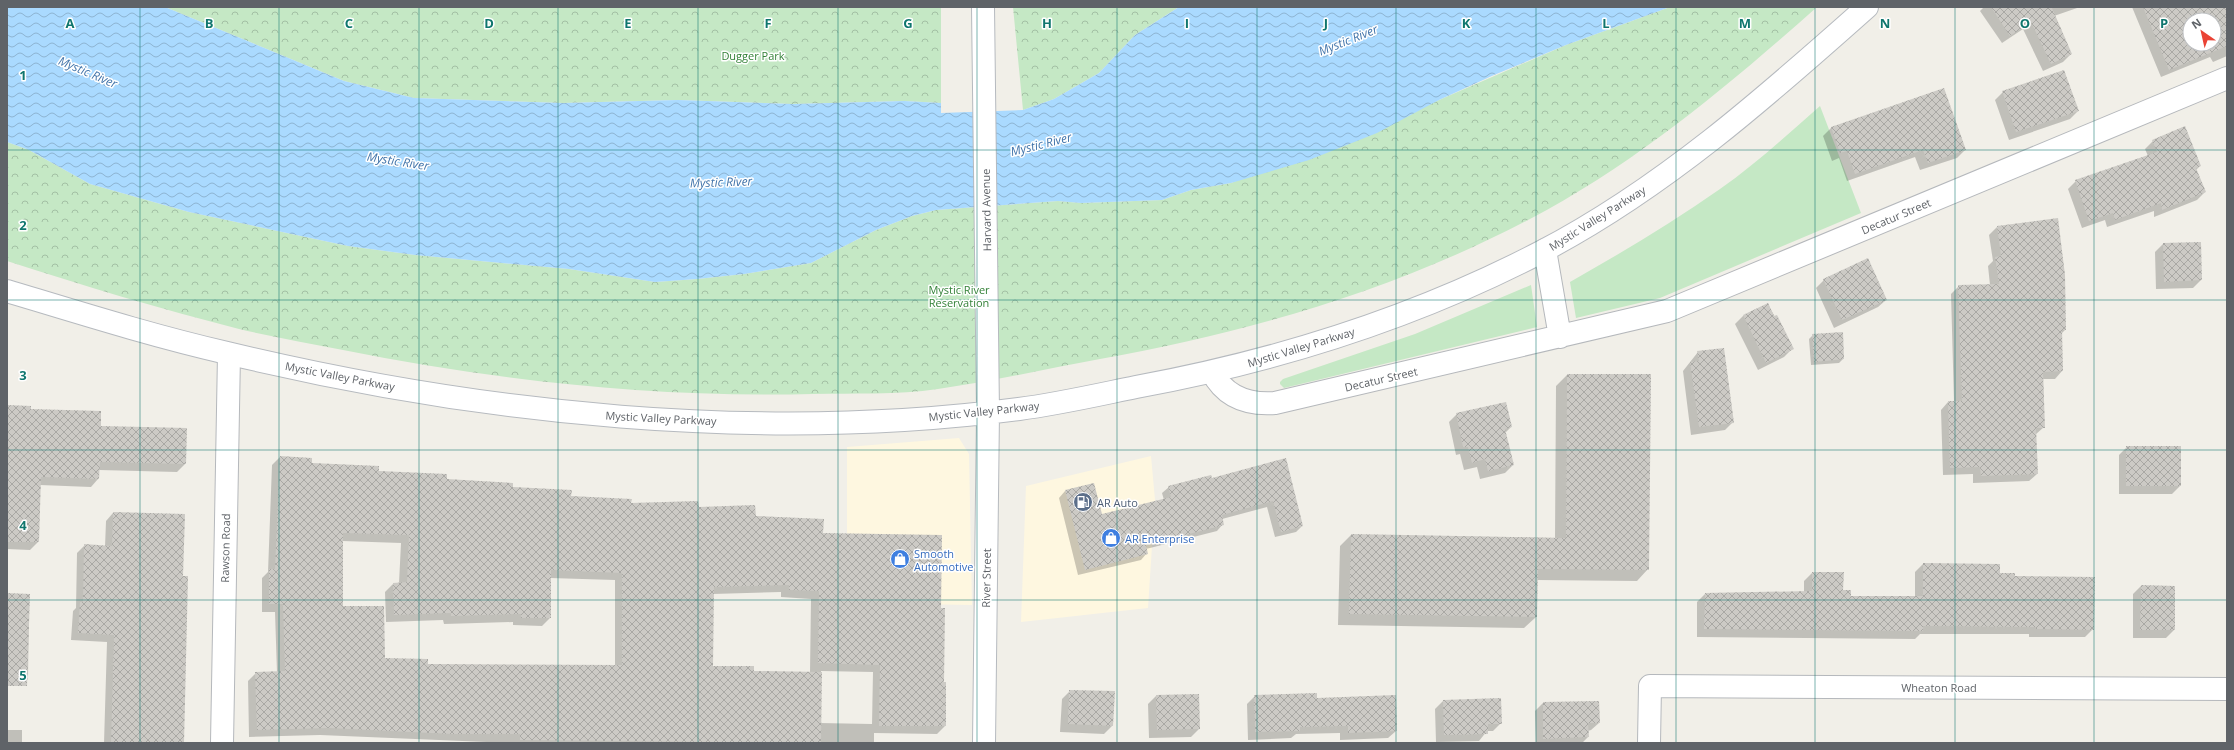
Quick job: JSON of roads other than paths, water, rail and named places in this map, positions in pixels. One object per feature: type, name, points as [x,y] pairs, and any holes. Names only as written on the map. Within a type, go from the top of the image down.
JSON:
[{"type":"street","name":"Harvard Avenue","points":[[982,7],[987,237],[988,412]]},
{"type":"street","name":"Mystic Valley Parkway","points":[[7,291],[138,330],[229,354],[339,377],[531,408],[617,416],[726,421],[842,423],[988,412],[1031,407],[1212,372],[1291,351],[1379,322],[1473,285],[1545,250],[1623,202],[1707,143],[1783,81],[1867,7]]},
{"type":"street","name":"Decatur Street","points":[[1212,372],[1226,390],[1243,400],[1253,403],[1275,403],[1667,311],[2227,78]]},
{"type":"street","points":[[1545,250],[1560,337]]},
{"type":"street","name":"Rawson Road","points":[[222,743],[229,354]]},
{"type":"street","name":"River Street","points":[[984,743],[988,412]]},
{"type":"street","name":"Wheaton Road","points":[[1649,743],[1650,686],[2227,689]]},
{"type":"water","name":"Mystic River","points":[[7,7],[165,7],[344,81],[414,98],[563,103],[678,100],[793,104],[904,101],[941,103],[941,113],[1023,110],[1054,99],[1099,73],[1135,35],[1179,7],[1670,7],[1566,45],[1494,75],[1439,100],[1377,133],[1309,160],[1231,183],[1191,190],[1162,200],[1081,203],[1058,201],[936,210],[912,216],[876,230],[811,263],[744,274],[655,282],[569,269],[415,255],[348,246],[189,212],[90,184],[29,150],[7,142]]},
{"type":"place","name":"AR Auto","points":[[1083,502]]},
{"type":"place","name":"AR Enterprise","points":[[1111,538]]},
{"type":"place","name":"Smooth Automotive","points":[[900,559]]},
{"type":"park label","name":"Dugger Park","points":[[753,55]]},
{"type":"park label","name":"Mystic River Reservation","points":[[959,295]]}]
